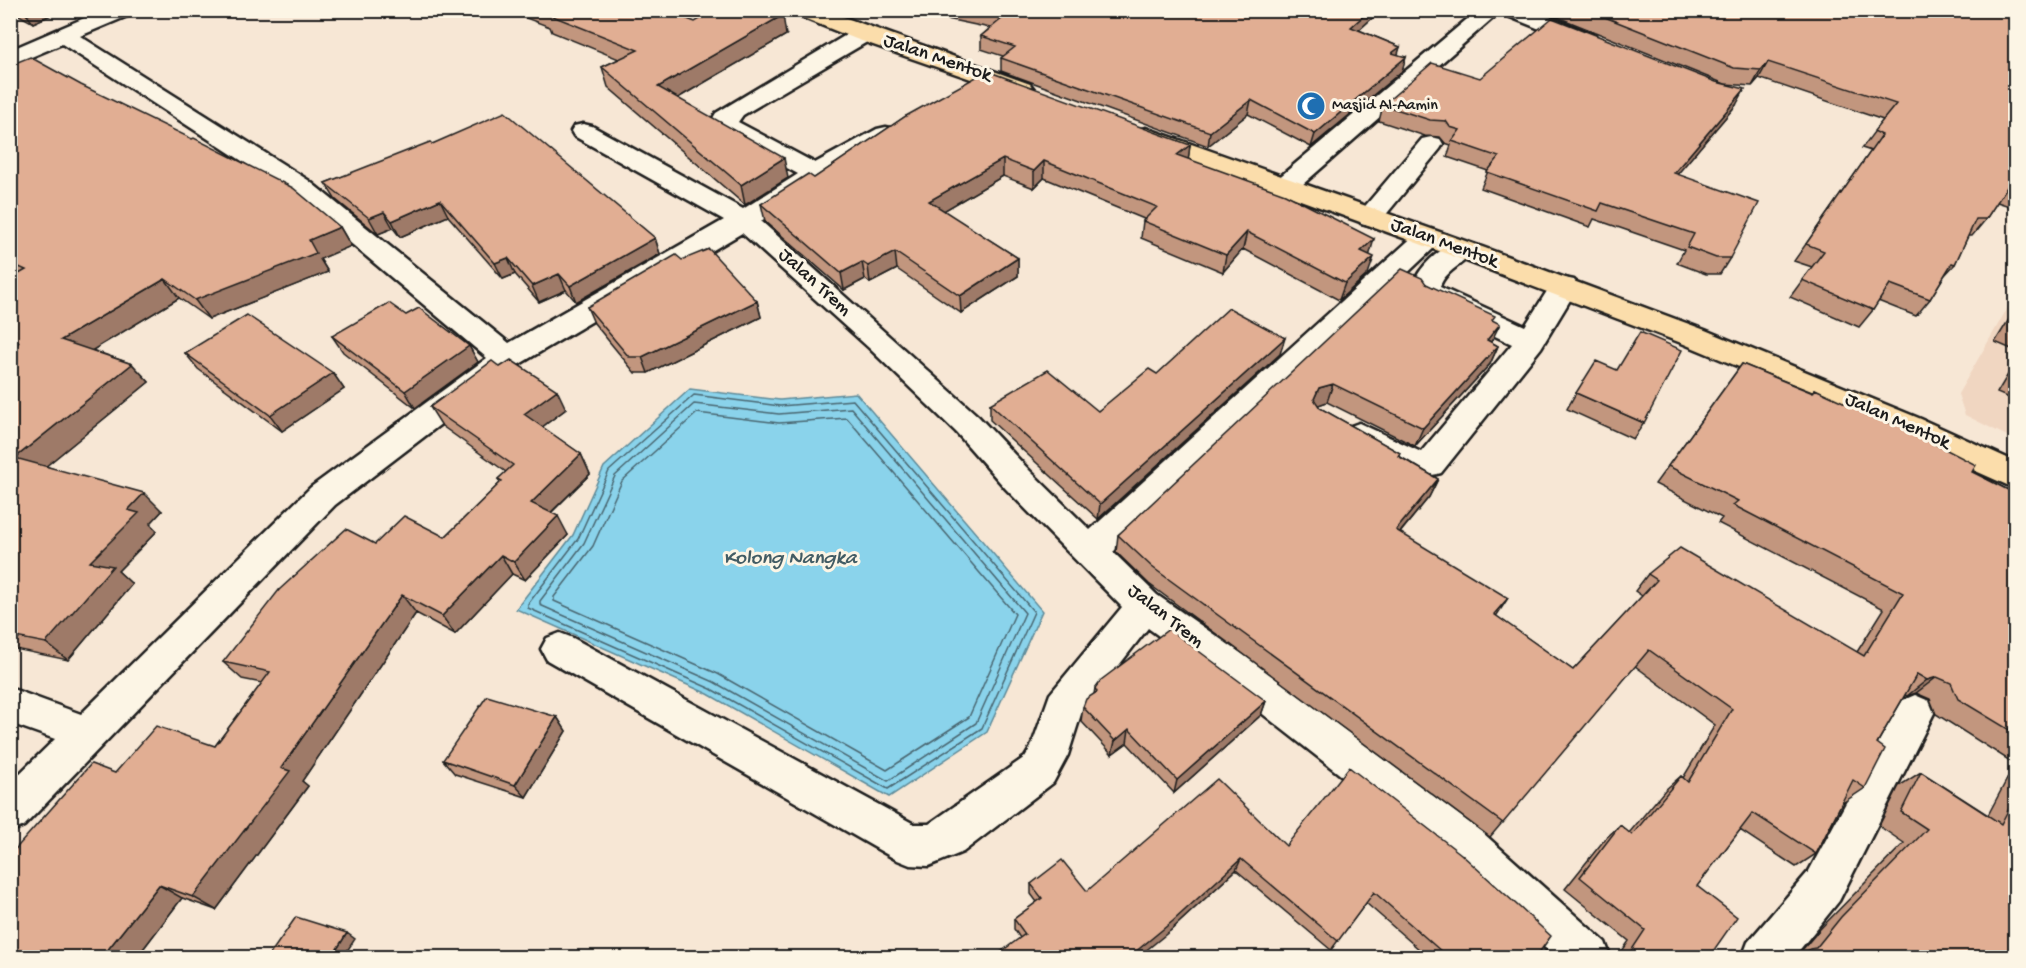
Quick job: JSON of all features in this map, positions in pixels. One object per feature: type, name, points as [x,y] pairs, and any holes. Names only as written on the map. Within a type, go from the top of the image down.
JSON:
[{"type":"highway","name":"Jalan Mentok","points":[[804,10],[864,34],[1042,97]]},
{"type":"highway","name":"Jalan Mentok","points":[[1120,125],[1672,327],[1911,426],[2016,476]]},
{"type":"street","points":[[10,59],[122,10]]},
{"type":"street","points":[[1285,186],[1492,10]]},
{"type":"street","points":[[1513,10],[1609,49]]},
{"type":"street","points":[[816,174],[733,130],[726,125],[725,118],[864,34]]},
{"type":"street","points":[[64,36],[299,186],[507,358]]},
{"type":"street","points":[[956,94],[987,76]]},
{"type":"street","points":[[10,812],[323,496],[507,358],[915,117]]},
{"type":"street","name":"Jalan Trem","points":[[583,131],[744,220],[879,341],[967,424],[1018,480],[1144,606],[1235,670],[1468,848],[1589,957]]},
{"type":"street","points":[[1370,217],[1431,144]]},
{"type":"street","points":[[1090,552],[1427,239]]},
{"type":"street","points":[[1461,250],[1430,275],[1426,287],[1430,294],[1531,341]]},
{"type":"street","points":[[1336,422],[1415,465],[1430,464],[1531,341],[1564,287]]},
{"type":"street","points":[[560,649],[910,844],[929,845],[948,838],[1039,770],[1048,755],[1064,706],[1144,606]]},
{"type":"street","points":[[10,705],[88,734]]},
{"type":"street","points":[[1764,957],[1824,886],[1915,713]]},
{"type":"shaded area","points":[[2015,295],[2015,440],[1965,415],[1958,394]]},
{"type":"water","name":"Kolong Nangka","points":[[690,389],[780,400],[856,393],[1042,611],[987,732],[889,797],[708,694],[516,609],[573,535],[604,467]]},
{"type":"building","points":[[19,10],[37,10],[27,15]]},
{"type":"building","points":[[549,10],[663,10],[695,22],[716,10],[771,10],[783,15],[658,87],[784,158],[741,185],[602,67],[638,50],[545,13]]},
{"type":"building","points":[[967,10],[1370,10],[1351,27],[1400,47],[1392,53],[1406,57],[1315,134],[1251,100],[1210,132],[1001,58],[1015,47],[981,36],[1003,18]]},
{"type":"building","points":[[1587,10],[2016,10],[2016,187],[2009,184],[1986,219],[1976,219],[1955,264],[1952,263],[1930,299],[1890,284],[1873,310],[1802,280],[1824,251],[1806,244],[1882,135],[1874,131],[1896,104],[1768,62],[1761,70],[1734,68]]},
{"type":"building","points":[[1552,18],[1716,82],[1745,89],[1674,173],[1759,203],[1730,258],[1716,258],[1687,247],[1694,234],[1602,203],[1598,211],[1487,172],[1499,157],[1452,141],[1460,130],[1450,127],[1446,121],[1430,120],[1383,105],[1432,63],[1480,78]]},
{"type":"building","points":[[30,57],[81,85],[293,188],[340,227],[309,240],[316,253],[195,300],[165,279],[61,340],[132,364],[15,458],[144,493],[128,510],[139,513],[90,562],[113,566],[46,643],[10,636],[10,353],[19,342],[10,330],[10,279],[26,270],[10,263],[10,65]]},
{"type":"building","points":[[987,71],[1190,145],[1177,155],[1285,194],[1374,239],[1361,251],[1374,257],[1345,283],[1247,232],[1226,255],[1143,221],[1157,207],[1044,161],[1034,171],[1003,159],[929,201],[1018,258],[960,296],[895,252],[868,266],[862,262],[841,273],[761,204],[808,174],[814,178],[906,116]]},
{"type":"building","points":[[505,112],[655,238],[570,286],[559,274],[532,286],[508,258],[495,263],[440,200],[392,221],[384,212],[369,218],[325,183],[430,142],[432,144]]},
{"type":"building","points":[[709,249],[757,301],[642,357],[629,357],[587,307],[676,255],[682,260]]},
{"type":"building","points":[[1402,269],[1422,278],[1426,284],[1495,316],[1492,320],[1500,324],[1487,340],[1498,346],[1423,428],[1333,384],[1319,388],[1314,399],[1320,408],[1400,453],[1398,456],[1438,479],[1396,530],[1508,598],[1494,614],[1573,670],[1657,580],[1648,574],[1680,548],[1864,656],[1903,593],[1733,505],[1738,501],[1668,466],[1742,364],[1813,393],[1815,389],[1889,423],[1891,421],[1976,465],[1972,472],[2016,494],[2016,734],[1958,699],[1951,683],[1937,677],[1927,680],[1917,674],[1877,743],[1885,749],[1865,788],[1853,780],[1816,854],[1753,813],[1697,886],[1737,917],[1709,957],[1627,957],[1645,930],[1580,877],[1620,825],[1632,835],[1681,776],[1688,782],[1732,709],[1649,650],[1503,823],[1152,567],[1118,535]]},
{"type":"building","points":[[389,303],[406,315],[419,308],[469,346],[405,391],[332,336]]},
{"type":"building","points":[[1229,308],[1285,338],[1100,504],[990,404],[1048,370],[1098,411],[1149,369],[1157,374]]},
{"type":"building","points":[[247,315],[333,373],[270,415],[185,353]]},
{"type":"building","points":[[1640,332],[1682,350],[1644,423],[1576,393],[1596,361],[1617,370]]},
{"type":"building","points":[[511,360],[557,390],[524,414],[581,454],[531,503],[558,516],[514,562],[501,555],[442,616],[402,595],[281,768],[290,771],[193,897],[159,885],[102,957],[10,957],[10,855],[91,764],[115,773],[156,726],[215,746],[270,672],[223,662],[279,590],[346,529],[375,544],[404,516],[445,537],[502,481],[498,479],[513,465],[430,407],[492,361],[500,367]]},
{"type":"building","points":[[1169,629],[1266,701],[1177,780],[1129,729],[1115,741],[1083,707],[1086,699],[1097,692],[1095,688],[1101,680]]},
{"type":"building","points":[[487,696],[557,717],[515,785],[443,760]]},
{"type":"building","points":[[1349,767],[1461,854],[1551,936],[1536,957],[1438,957],[1442,952],[1374,892],[1338,941],[1241,859],[1173,921],[1129,957],[994,957],[1025,934],[1014,919],[1042,898],[1031,884],[1062,860],[1087,891],[1217,779],[1286,846]]},
{"type":"building","points":[[1921,772],[2001,824],[2016,795],[2016,957],[1801,957],[1810,949],[1816,948],[1841,917],[1927,829],[1901,812]]},
{"type":"building","points":[[296,917],[347,933],[332,957],[268,957]]},
{"type":"place","name":"Masjid Al-Aamin","points":[[1311,106]]}]
